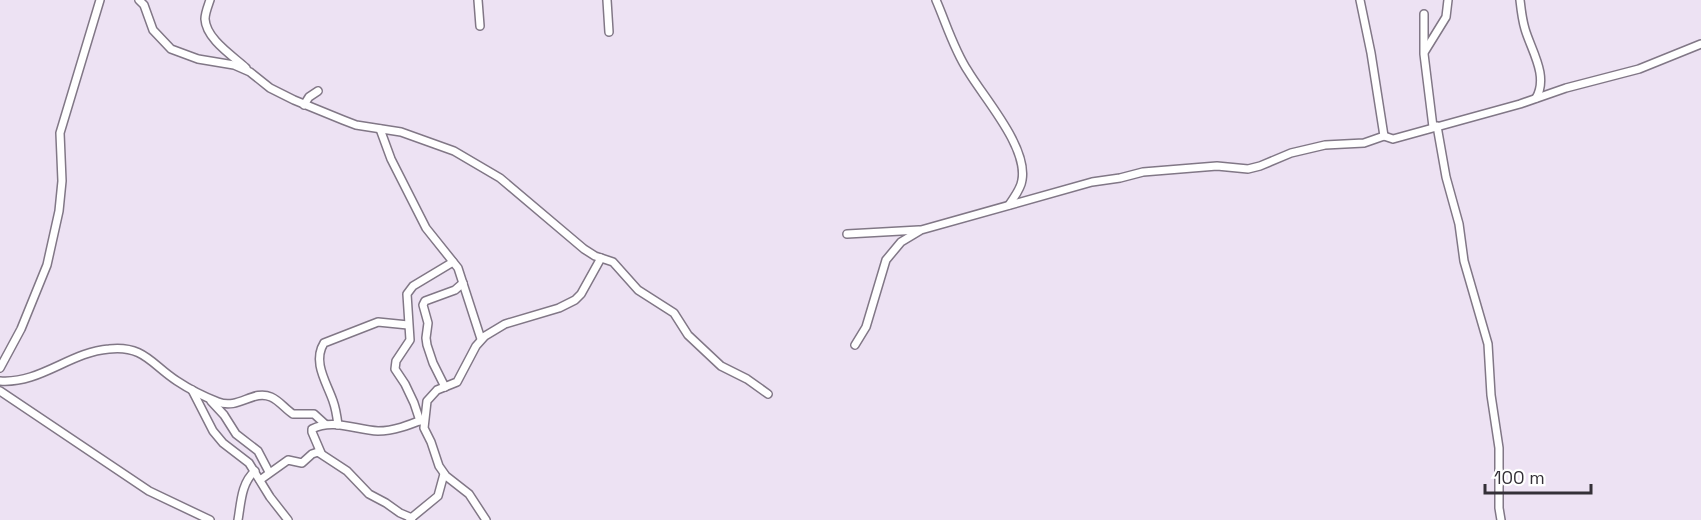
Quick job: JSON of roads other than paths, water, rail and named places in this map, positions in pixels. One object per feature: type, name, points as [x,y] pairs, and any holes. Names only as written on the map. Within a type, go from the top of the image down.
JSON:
[{"type":"street","points":[[0,368],[21,329],[47,265],[62,181],[60,133],[100,0]]},
{"type":"street","points":[[139,0],[144,5],[153,30],[171,49],[198,59],[234,65],[250,72]]},
{"type":"street","points":[[210,0],[205,18],[208,30],[250,72],[270,88],[304,105],[356,125],[392,130],[434,142],[500,178],[584,249],[613,262],[638,290],[674,313],[688,335],[721,366],[747,379],[768,394]]},
{"type":"street","points":[[478,0],[480,26]]},
{"type":"street","points":[[606,0],[609,32]]},
{"type":"street","points":[[936,0],[961,60],[982,90],[1015,146],[1023,177],[1021,186],[1009,205]]},
{"type":"street","points":[[1360,0],[1384,136]]},
{"type":"street","points":[[1424,54],[1446,17],[1448,0]]},
{"type":"street","points":[[1520,0],[1525,30],[1540,77],[1540,91],[1536,98]]},
{"type":"street","points":[[1424,14],[1424,54],[1435,127],[1459,224],[1464,261],[1488,344],[1491,395],[1498,447],[1501,520]]},
{"type":"street","points":[[847,234],[921,230],[1092,182],[1143,172],[1217,166],[1248,169],[1312,148],[1364,143],[1384,136],[1393,139],[1639,69],[1701,44]]},
{"type":"street","points":[[304,105],[318,91]]},
{"type":"street","points":[[380,129],[390,159],[426,228],[458,268],[481,339]]},
{"type":"street","points":[[855,345],[866,327],[886,260],[901,242],[921,230]]},
{"type":"street","points":[[422,420],[428,401],[433,394],[457,382],[481,339],[505,324],[559,308],[575,300],[581,294],[601,258]]},
{"type":"street","points":[[453,262],[409,290],[406,298],[410,342],[396,361],[394,369],[405,384],[422,420],[439,466],[444,474],[469,494],[486,520]]},
{"type":"street","points":[[445,387],[427,345],[428,327],[423,305],[463,284]]},
{"type":"street","points":[[338,425],[333,401],[320,364],[320,350],[324,343],[378,322],[408,325]]},
{"type":"street","points":[[0,381],[11,382],[34,377],[72,358],[99,350],[125,348],[145,355],[176,381],[217,402],[233,405],[256,396],[270,397],[293,414],[312,413],[325,424]]},
{"type":"street","points":[[190,388],[213,431],[249,463],[270,497],[288,520]]},
{"type":"street","points":[[0,391],[149,490],[210,520]]},
{"type":"street","points":[[208,396],[236,434],[258,451],[269,472]]},
{"type":"street","points":[[321,453],[312,430],[325,424],[379,431],[397,429],[422,420]]},
{"type":"street","points":[[260,480],[288,460],[302,462],[315,452],[321,453],[352,475],[369,494],[387,502],[411,519],[438,496],[444,474]]},
{"type":"street","points":[[238,520],[243,490],[249,476],[255,471]]}]
